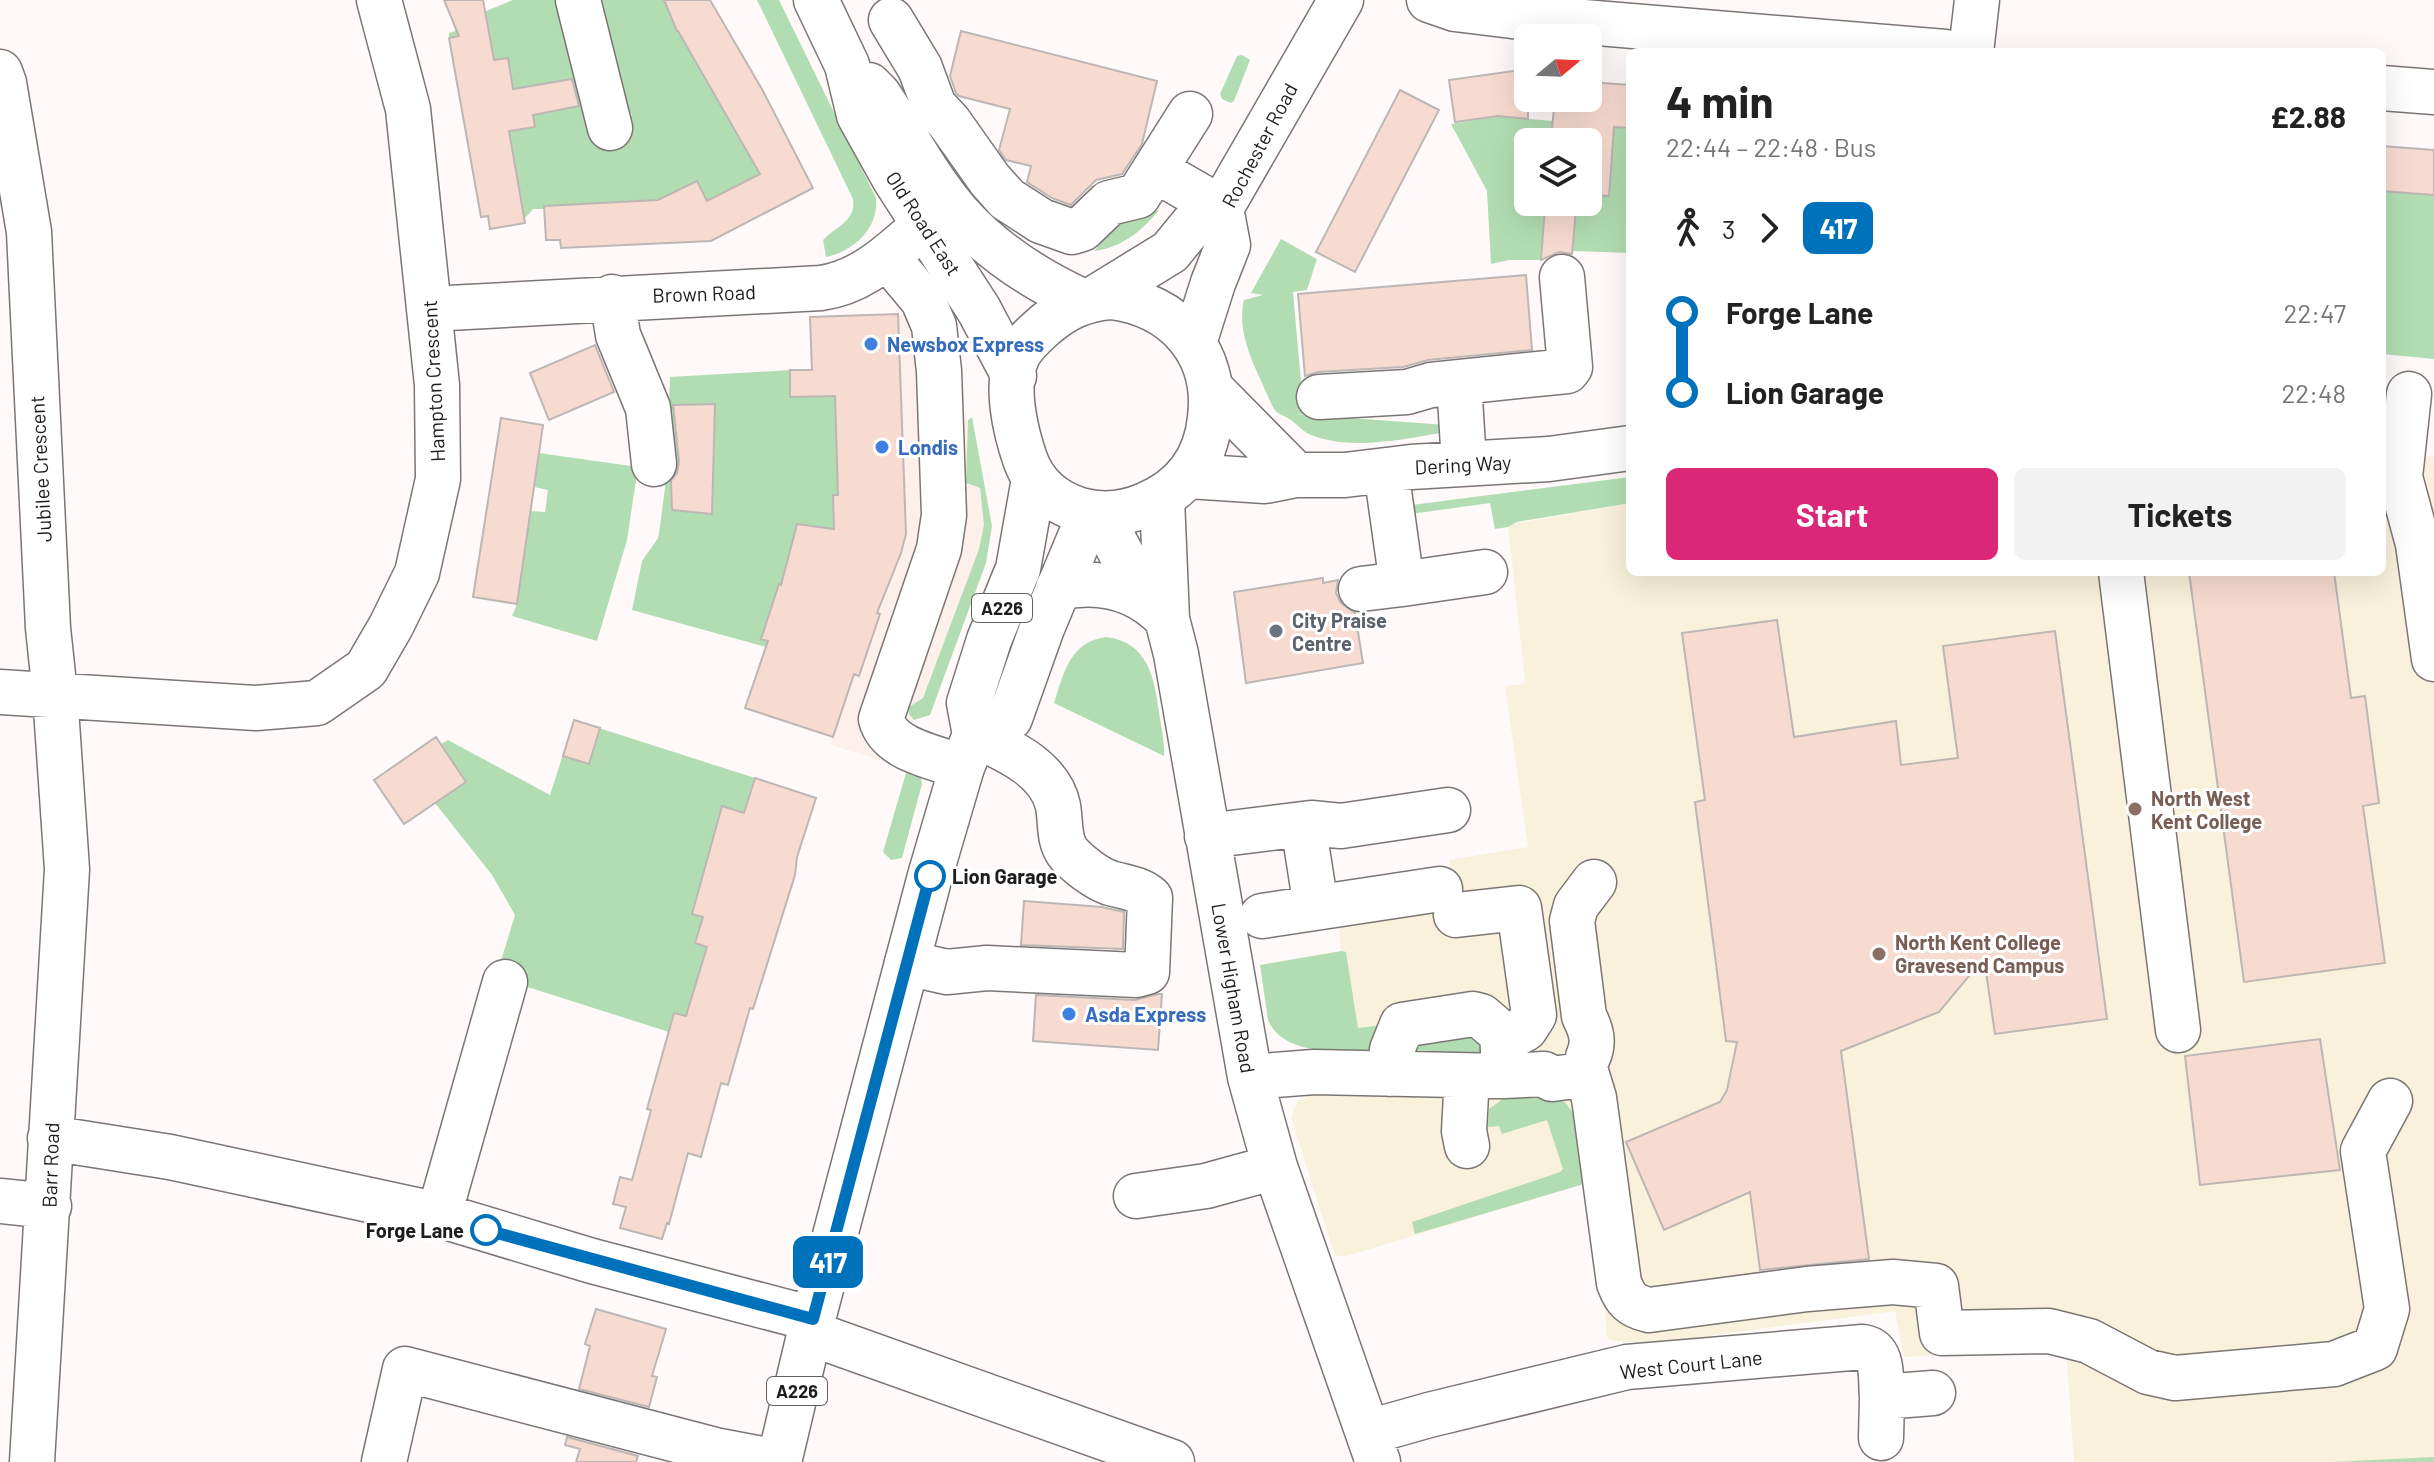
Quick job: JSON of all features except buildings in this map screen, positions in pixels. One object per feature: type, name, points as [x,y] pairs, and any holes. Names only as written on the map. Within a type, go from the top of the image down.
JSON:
[{"type":"street","name":"Hampton Crescent","points":[[0,692],[256,708],[317,703],[366,669],[417,573],[438,479],[437,385],[408,109],[379,0]]},
{"type":"street","points":[[578,0],[610,128]]},
{"type":"street","name":"Old Road East","points":[[816,0],[847,65],[859,115],[894,178],[938,216],[977,232],[1010,261],[1038,279],[1088,300]]},
{"type":"street","name":"Rochester Road","points":[[1194,343],[1228,245],[1221,208],[1341,0]]},
{"type":"street","points":[[1429,0],[1455,9],[1512,16],[1897,48]]},
{"type":"street","points":[[1971,48],[1977,0]]},
{"type":"street","points":[[891,20],[920,68],[934,106],[957,132],[990,180],[1007,199],[1035,218],[1072,232],[1085,227],[1109,203],[1138,196],[1190,114]]},
{"type":"street","name":"Old Road East","points":[[847,65],[878,94],[918,157],[938,216],[979,310],[1014,376]]},
{"type":"street","name":"Jubilee Crescent","points":[[0,72],[29,232],[48,628],[67,869]]},
{"type":"street","points":[[2386,88],[2434,92]]},
{"type":"street","points":[[918,157],[957,132]]},
{"type":"street","points":[[1155,170],[1221,208]]},
{"type":"street","points":[[1088,300],[1123,299],[1158,312],[1178,326],[1194,343],[1212,390],[1209,433],[1198,463],[1175,487],[1124,512],[1095,514],[1069,507],[1055,499],[1034,479],[1014,423],[1017,357],[1025,345],[1059,314],[1170,252],[1193,224],[1221,208]]},
{"type":"street","name":"Brown Road","points":[[430,309],[831,286],[855,279],[938,216]]},
{"type":"street","points":[[887,257],[927,306],[934,326],[939,371],[944,515],[939,549],[881,719],[884,730],[894,740],[1023,759],[1048,785],[1058,804],[1063,845],[1072,858],[1100,879],[1142,892],[1150,898],[1147,972],[1136,975],[987,968],[947,972],[907,963]]},
{"type":"street","points":[[1319,397],[1403,393],[1429,385],[1562,373],[1569,369],[1562,277]]},
{"type":"street","points":[[612,297],[618,335],[648,408],[654,464]]},
{"type":"street","points":[[1459,382],[1464,463]]},
{"type":"street","points":[[1212,390],[1296,475]]},
{"type":"street","points":[[2408,393],[2391,477],[2418,544],[2434,659]]},
{"type":"street","name":"Dering Way","points":[[1175,487],[1265,481],[1296,475],[1345,475],[1464,463],[1549,459],[1626,449]]},
{"type":"street","points":[[1386,470],[1382,586],[1485,572]]},
{"type":"street","name":"A226","points":[[779,1462],[907,963],[969,751],[969,703],[989,640],[1018,569],[1034,479]]},
{"type":"street","name":"Lower Higham Road","points":[[1156,608],[1175,487]]},
{"type":"street","name":"A226","points":[[969,751],[1010,718],[1058,588],[1095,514]]},
{"type":"street","name":"Lower Higham Road","points":[[1095,514],[1156,608],[1176,654],[1250,1077],[1275,1167],[1374,1447]]},
{"type":"street","points":[[2121,576],[2178,1030]]},
{"type":"street","points":[[1058,588],[1081,584],[1104,585],[1156,608]]},
{"type":"street","points":[[1207,836],[1303,824],[1341,826],[1448,810]]},
{"type":"street","points":[[1303,824],[1316,907]]},
{"type":"street","name":"Barr Road","points":[[32,1462],[67,869]]},
{"type":"street","points":[[1467,1146],[1464,1131],[1548,1060],[1572,921],[1576,906],[1594,882]]},
{"type":"street","points":[[1262,916],[1316,907],[1448,902],[1519,908],[1534,1015],[1525,1029],[1548,1060]]},
{"type":"street","points":[[439,1215],[505,982]]},
{"type":"street","points":[[1390,1074],[1392,1050],[1399,1028],[1405,1023],[1478,1014],[1548,1060],[1594,1098],[1619,1283],[1624,1295],[1637,1308],[1649,1310],[1807,1289],[1893,1282],[1936,1286],[1942,1333],[2049,1331],[2089,1341],[2148,1372],[2175,1378],[2334,1364],[2375,1348],[2387,1309],[2363,1151],[2390,1101]]},
{"type":"street","points":[[1250,1077],[1303,1072],[1390,1074],[1548,1060]]},
{"type":"street","points":[[50,1138],[170,1157],[439,1215],[812,1326],[1172,1462]]},
{"type":"street","points":[[1136,1196],[1206,1186],[1275,1167]]},
{"type":"street","points":[[0,1201],[49,1206]]},
{"type":"street","name":"West Court Lane","points":[[1374,1447],[1429,1415],[1627,1367],[1863,1347],[1873,1349],[1878,1355],[1881,1418],[1933,1393]]},
{"type":"street","points":[[384,1462],[405,1369],[715,1450],[779,1462]]},
{"type":"shaded area","points":[[921,315],[956,332],[963,371],[960,372],[956,405],[968,420],[966,483],[980,488],[984,526],[979,549],[923,698],[909,707],[918,735],[908,766],[831,745],[832,737],[745,708],[755,678],[784,687],[769,614],[779,584],[817,596],[797,524],[853,535],[834,523],[833,495],[854,494],[837,447],[836,433],[790,397],[790,370],[812,370],[810,317]]},
{"type":"shaded area","name":"North Kent College Gravesend Campus","points":[[2386,451],[2434,457],[2434,1462],[2074,1462],[2066,1348],[1904,1357],[1895,1311],[1669,1341],[1635,1343],[1610,1340],[1607,1337],[1603,1290],[1584,1184],[1347,1256],[1335,1256],[1291,1117],[1298,1101],[1313,1094],[1315,1050],[1289,1040],[1272,1028],[1260,965],[1341,951],[1338,921],[1455,901],[1449,860],[1528,847],[1505,686],[1523,684],[1525,681],[1508,525],[1626,504],[1626,576],[2386,576]]},
{"type":"green space","points":[[513,0],[570,0],[592,141],[609,138],[632,115],[623,104],[589,0],[664,0],[677,31],[704,20],[687,46],[734,129],[765,171],[707,201],[697,182],[676,200],[545,206],[544,209],[533,209],[518,226],[509,131],[535,127],[505,120],[508,58],[494,60],[489,31],[449,38],[449,33],[455,31],[454,24]]},
{"type":"green space","points":[[757,0],[779,0],[876,198],[873,219],[863,236],[855,244],[826,257],[823,240],[848,218],[853,199]]},
{"type":"green space","points":[[1242,55],[1250,60],[1231,103],[1222,99],[1220,94],[1237,56]]},
{"type":"green space","points":[[1513,114],[1519,118],[1553,121],[1552,128],[1514,128],[1514,216],[1545,216],[1541,260],[1509,260],[1491,264],[1487,191],[1451,124]]},
{"type":"green space","points":[[1614,127],[1626,128],[1626,253],[1573,251],[1576,216],[1602,216],[1602,159],[1611,159]]},
{"type":"green space","points":[[2386,191],[2434,195],[2434,359],[2386,354]]},
{"type":"green space","points":[[1159,210],[1130,237],[1094,251],[1126,216]]},
{"type":"green space","points":[[1281,239],[1317,259],[1307,290],[1293,292],[1301,382],[1326,414],[1296,414],[1446,425],[1446,432],[1378,442],[1327,440],[1308,434],[1275,410],[1244,337],[1242,309],[1244,300],[1263,295],[1251,293]]},
{"type":"green space","points":[[790,370],[791,397],[841,395],[837,446],[854,494],[833,496],[834,523],[853,535],[797,524],[818,596],[779,584],[769,613],[784,652],[632,610],[642,561],[658,538],[660,526],[666,480],[670,377]]},
{"type":"green space","points":[[972,417],[992,526],[986,563],[930,715],[914,720],[909,714],[909,707],[923,698],[979,549],[984,525],[980,488],[966,483],[968,420]]},
{"type":"green space","points":[[539,453],[638,467],[627,540],[597,641],[512,616],[517,604],[531,511],[545,512],[548,490],[534,487]]},
{"type":"green space","points":[[1626,478],[1626,504],[1517,522],[1495,529],[1490,503],[1404,515],[1404,506]]},
{"type":"green space","points":[[1106,637],[1131,646],[1146,663],[1157,699],[1164,756],[1054,703],[1065,670],[1076,652],[1094,640]]},
{"type":"green space","points":[[574,720],[755,778],[713,949],[686,1016],[669,1032],[496,977],[515,915],[492,875],[435,803],[466,782],[441,744],[448,740],[550,795]]},
{"type":"green space","points":[[908,766],[920,773],[922,784],[902,858],[891,860],[883,852]]},
{"type":"green space","points":[[1346,952],[1358,1028],[1383,1025],[1378,1052],[1317,1050],[1301,1046],[1276,1032],[1268,1020],[1260,965]]},
{"type":"green space","points":[[1420,1033],[1481,1037],[1482,1055],[1409,1053]]},
{"type":"green space","points":[[1544,1095],[1565,1102],[1576,1117],[1584,1184],[1415,1234],[1412,1222],[1563,1169],[1547,1120],[1502,1134],[1499,1126],[1488,1127],[1489,1109],[1504,1098]]},
{"type":"green space","points":[[2434,1457],[2434,1462],[2333,1462]]},
{"type":"bus line","name":"417","points":[[486,1230],[813,1319],[930,876]]},
{"type":"place","name":"Newsbox Express","points":[[871,344]]},
{"type":"place","name":"Londis","points":[[882,447]]},
{"type":"place","name":"City Praise Centre","points":[[1276,631]]},
{"type":"place","name":"North West Kent College","points":[[2135,809]]},
{"type":"place","name":"Lion Garage","points":[[930,876]]},
{"type":"place","name":"North Kent College Gravesend Campus","points":[[1879,954]]},
{"type":"place","name":"Asda Express","points":[[1069,1014]]},
{"type":"place","name":"Forge Lane","points":[[486,1230]]}]
